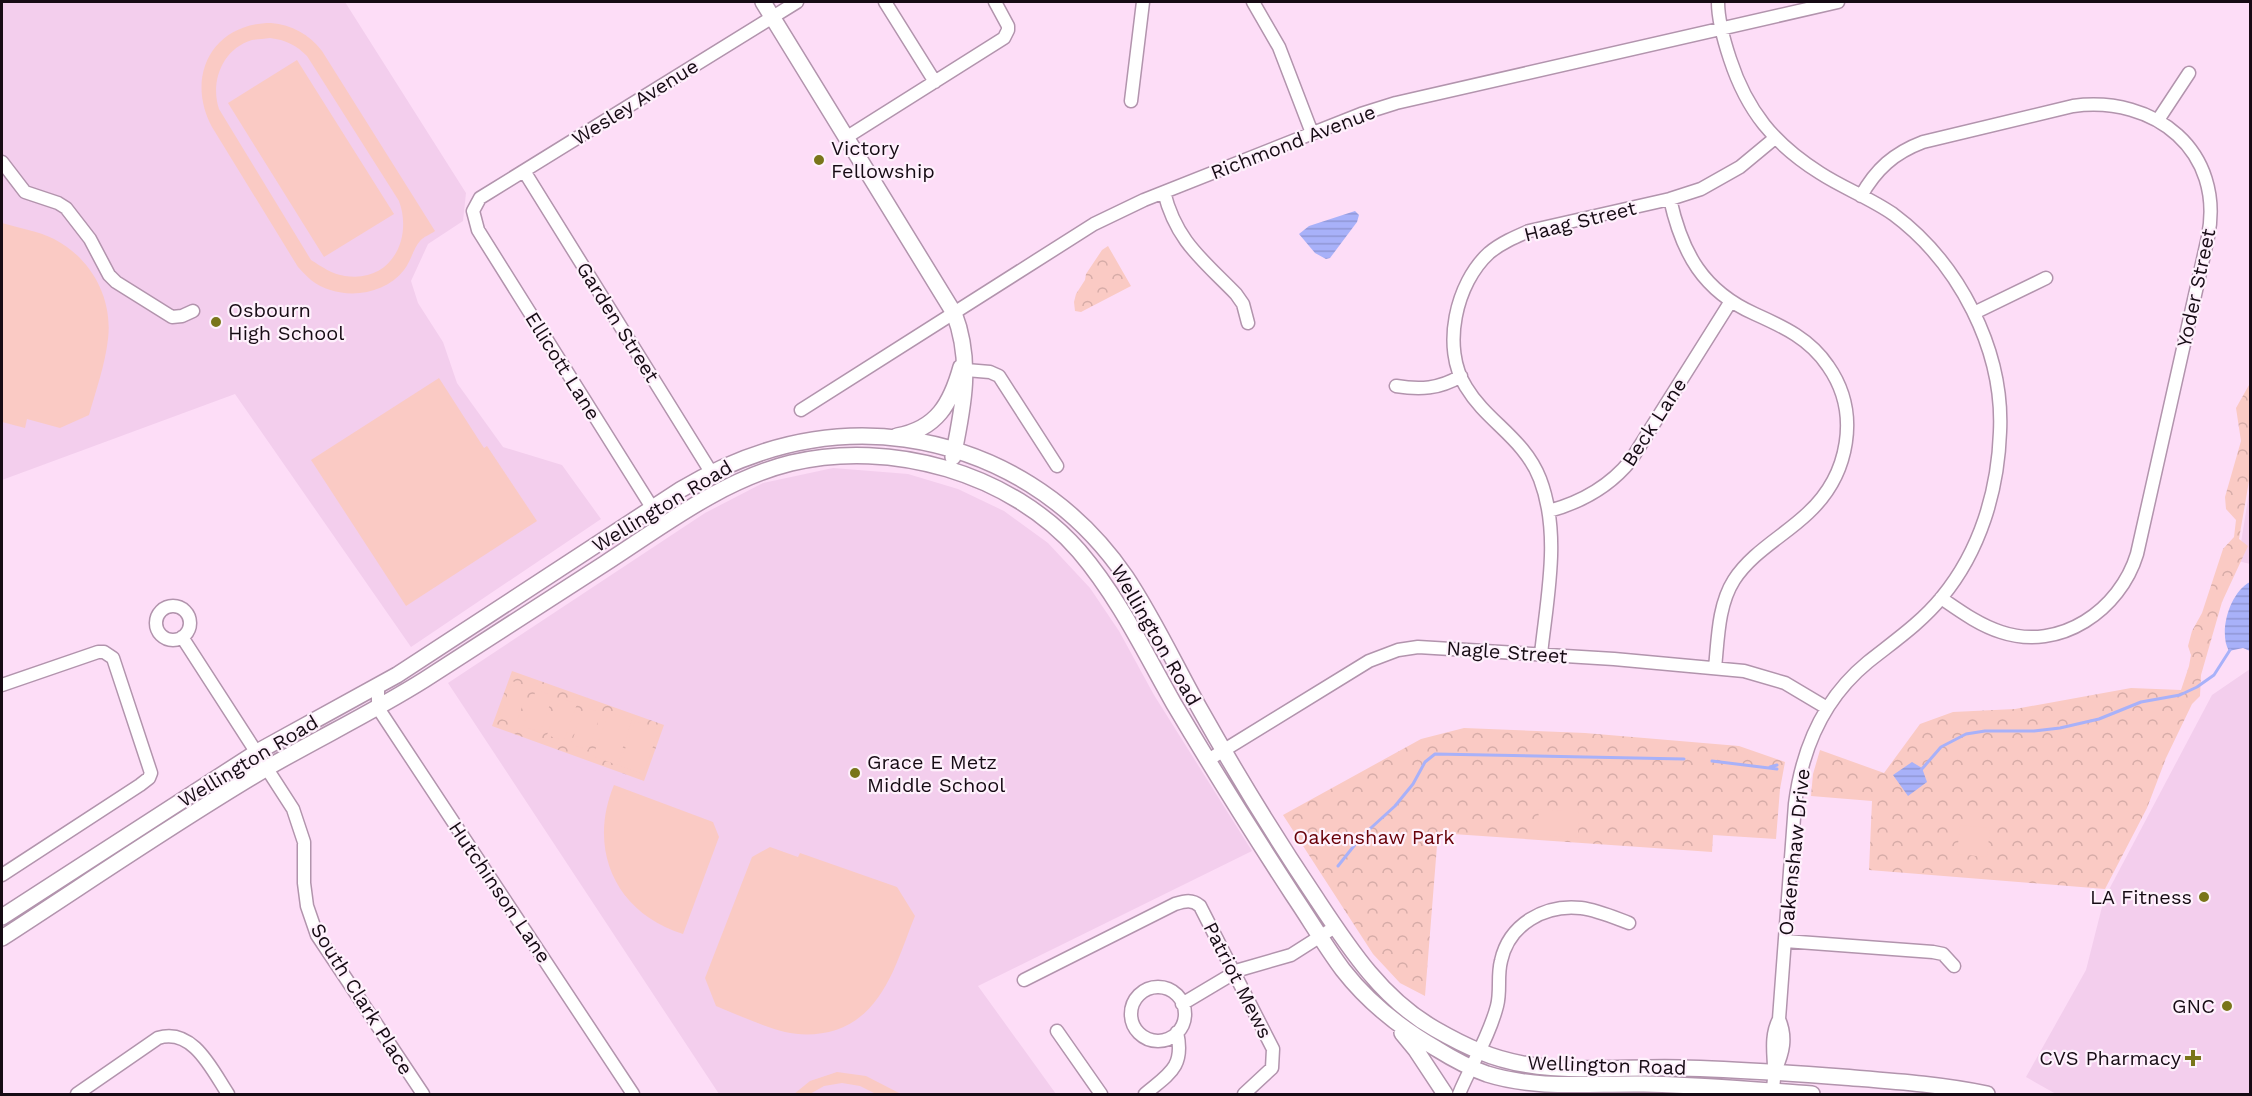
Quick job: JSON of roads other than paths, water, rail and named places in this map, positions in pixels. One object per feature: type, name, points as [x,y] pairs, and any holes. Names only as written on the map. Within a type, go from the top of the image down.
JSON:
[{"type":"main road","points":[[763,2],[954,313],[959,325],[965,363],[961,422],[951,470]]},
{"type":"main road","points":[[891,437],[924,427],[940,415],[965,363]]},
{"type":"main road","name":"Wellington Road","points":[[2,917],[257,752],[378,686],[711,472],[756,453],[801,441],[845,437],[891,437],[924,442],[993,463],[1041,490],[1086,528],[1125,577],[1277,840],[1335,927],[1363,967],[1396,1000],[1431,1027],[1479,1052],[1544,1067],[1683,1068],[1774,1072],[1934,1085],[1987,1095]]},
{"type":"main road","name":"Wellington Road","points":[[2,938],[268,768],[378,708],[663,525],[722,490],[787,464],[855,456],[888,458],[920,462],[951,470],[1003,493],[1031,509],[1077,548],[1107,585],[1208,760],[1349,978],[1387,1014],[1427,1044],[1472,1068],[1497,1076],[1555,1084],[1643,1084],[1812,1095]]},
{"type":"main road","points":[[1387,1014],[1416,1050],[1445,1095]]},
{"type":"street","name":"Wesley Avenue","points":[[475,204],[480,198],[797,2]]},
{"type":"street","points":[[885,2],[935,82]]},
{"type":"street","points":[[847,137],[1006,36],[1008,30],[1006,20],[995,2]]},
{"type":"street","points":[[1131,101],[1143,2]]},
{"type":"street","points":[[1253,2],[1279,47],[1312,133]]},
{"type":"street","name":"Oakenshaw Drive","points":[[1718,2],[1721,28],[1738,83],[1753,111],[1775,138],[1818,172],[1890,212],[1925,242],[1958,286],[1974,313],[1988,349],[1995,376],[2000,415],[1998,462],[1990,503],[1979,534],[1964,564],[1941,598],[1910,629],[1853,675],[1827,708],[1806,750],[1798,781],[1779,1019],[1774,1029],[1772,1093]]},
{"type":"street","name":"Richmond Avenue","points":[[801,410],[1094,224],[1164,192],[1312,133],[1396,103],[1838,2]]},
{"type":"street","points":[[2158,120],[2189,73]]},
{"type":"street","name":"Yoder Street","points":[[1861,196],[1885,162],[1904,150],[1933,138],[2085,105],[2118,105],[2158,120],[2182,141],[2202,169],[2210,194],[2211,219],[2137,554],[2130,573],[2116,595],[2103,610],[2070,629],[2041,636],[2015,636],[1991,629],[1941,598]]},
{"type":"street","name":"Haag Street","points":[[1541,654],[1551,547],[1549,511],[1534,466],[1505,429],[1485,412],[1472,396],[1461,376],[1454,340],[1457,307],[1469,278],[1489,253],[1512,238],[1529,231],[1670,199],[1701,189],[1740,167],[1775,138]]},
{"type":"street","points":[[2,162],[25,192],[66,208],[90,239],[109,275],[116,282],[172,317],[193,311]]},
{"type":"street","name":"Garden Street","points":[[524,171],[711,472]]},
{"type":"street","points":[[1164,192],[1172,218],[1185,241],[1236,294],[1243,304],[1248,323]]},
{"type":"street","points":[[1670,199],[1678,231],[1693,264],[1706,281],[1731,301],[1792,332],[1815,349],[1838,383],[1845,406],[1848,431],[1843,458],[1827,492],[1797,523],[1752,559],[1730,586],[1722,608],[1715,668]]},
{"type":"street","name":"Ellicott Lane","points":[[475,204],[473,218],[478,230],[663,525]]},
{"type":"street","points":[[1974,313],[2046,278]]},
{"type":"street","name":"Beck Lane","points":[[1549,511],[1582,500],[1623,470],[1731,301]]},
{"type":"street","points":[[965,363],[999,376],[1057,466]]},
{"type":"street","points":[[1396,386],[1434,388],[1461,376]]},
{"type":"street","name":"South Clark Place","points":[[182,637],[288,798],[300,824],[304,842],[304,882],[307,906],[317,935],[423,1095]]},
{"type":"street","name":"Nagle Street","points":[[1208,760],[1370,661],[1398,650],[1418,646],[1744,671],[1775,680],[1804,693],[1827,708]]},
{"type":"street","points":[[2,685],[98,652],[110,655],[117,669],[151,773],[149,778],[140,785],[2,875]]},
{"type":"street","points":[[378,686],[378,708]]},
{"type":"street","name":"Hutchinson Lane","points":[[378,708],[633,1095]]},
{"type":"street","name":"Patriot Mews","points":[[1024,980],[1175,904],[1188,900],[1200,906],[1274,1054],[1272,1068],[1244,1095]]},
{"type":"street","points":[[1459,1095],[1497,1006],[1503,952],[1521,924],[1549,911],[1572,908],[1601,913],[1629,923]]},
{"type":"street","points":[[1182,1004],[1234,973],[1262,962],[1291,955],[1335,927]]},
{"type":"street","points":[[1785,941],[1933,952],[1943,954],[1954,966]]},
{"type":"street","points":[[1158,987],[1171,991],[1182,1004],[1184,1021],[1177,1032],[1171,1037],[1158,1040],[1144,1037],[1135,1027],[1131,1014],[1139,995],[1158,987]]},
{"type":"street","points":[[1057,1031],[1101,1095]]},
{"type":"street","points":[[1145,1095],[1174,1069],[1178,1062],[1180,1046],[1177,1032]]},
{"type":"street","points":[[76,1095],[158,1038],[176,1036],[194,1045],[228,1095]]},
{"type":"water","points":[[1355,211],[1359,215],[1357,222],[1330,258],[1326,259],[1315,253],[1299,234],[1309,226]]},
{"type":"water","points":[[2250,582],[2250,651],[2243,648],[2229,651],[2225,634],[2228,613],[2237,594]]},
{"type":"water","points":[[1912,762],[1922,768],[1927,782],[1908,796],[1893,775]]},
{"type":"waterway","points":[[1921,770],[1941,747],[1966,734],[2060,728],[2099,719],[2141,702],[2180,695],[2214,675],[2230,650]]},
{"type":"waterway","points":[[1338,866],[1361,837],[1395,806],[1413,784],[1425,762],[1435,754],[1684,759]]},
{"type":"waterway","points":[[1712,761],[1777,769]]},
{"type":"waterway","points":[[1770,767],[1777,765]]},
{"type":"place","name":"Victory Fellowship","points":[[819,160]]},
{"type":"place","name":"Osbourn High School","points":[[216,322]]},
{"type":"place","name":"Grace E Metz Middle School","points":[[855,773]]},
{"type":"place","name":"LA Fitness","points":[[2204,897]]},
{"type":"place","name":"GNC","points":[[2227,1006]]},
{"type":"place","name":"CVS Pharmacy","points":[[2193,1058]]},
{"type":"park label","name":"Oakenshaw Park","points":[[1374,837]]}]
